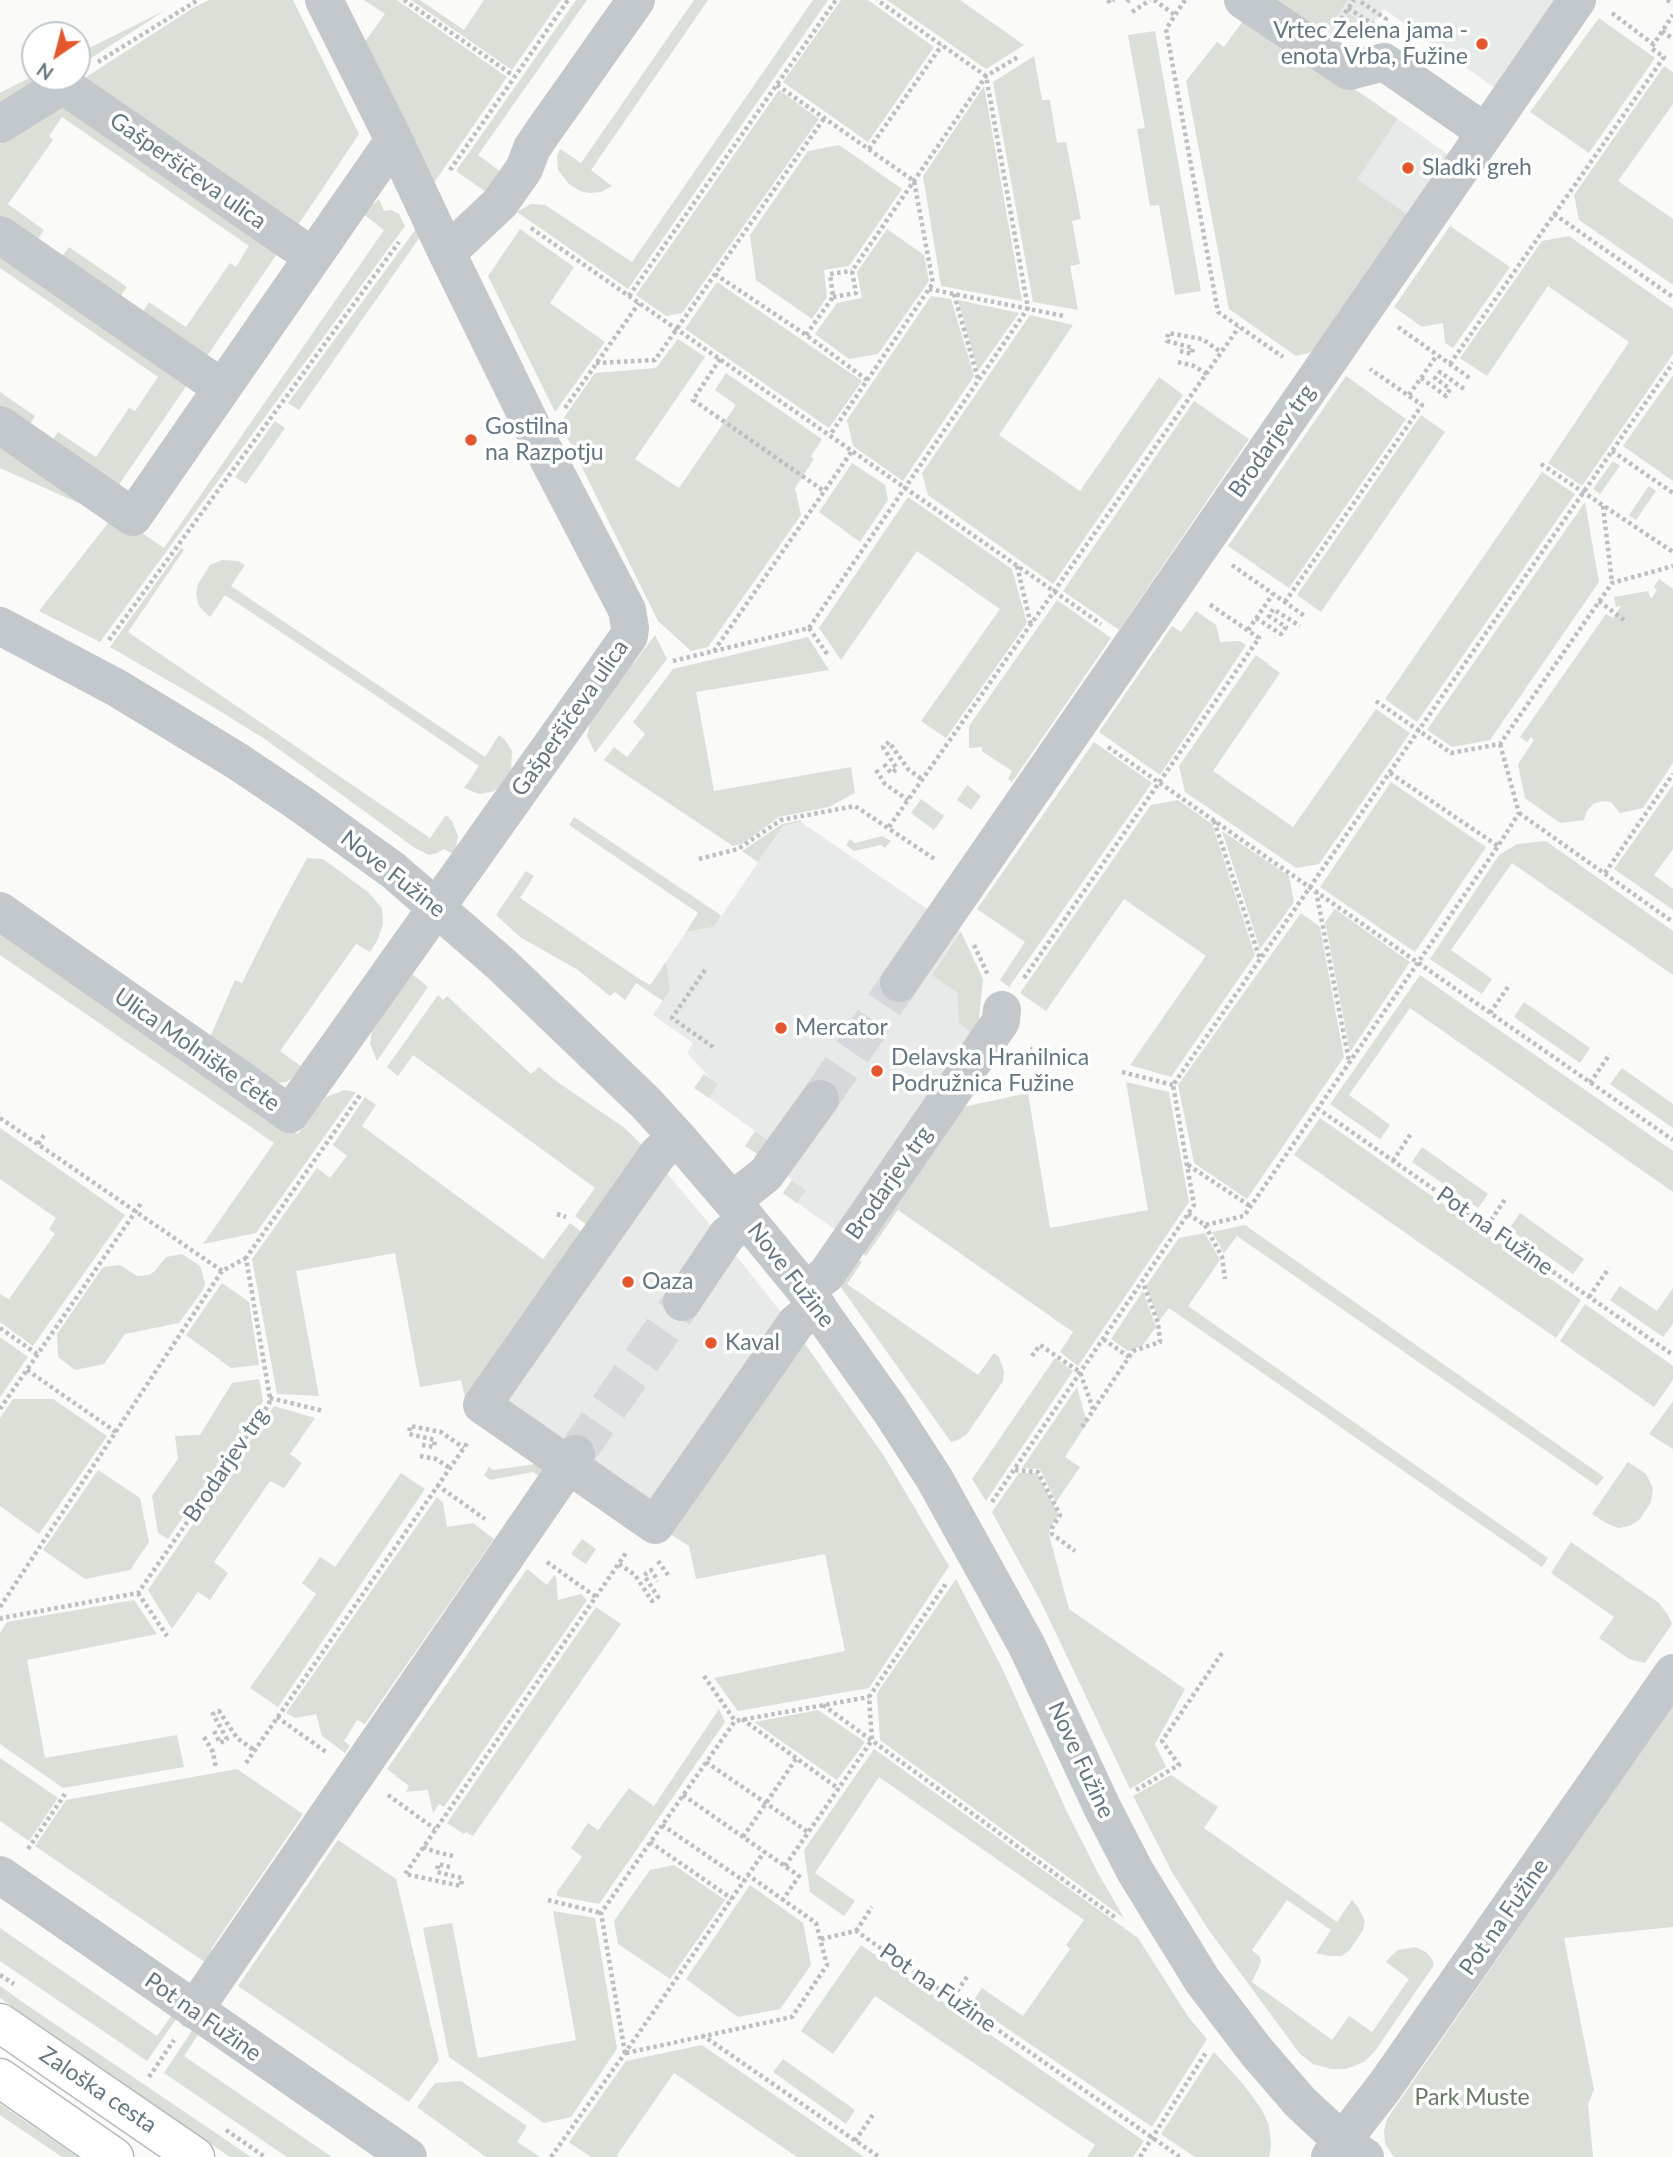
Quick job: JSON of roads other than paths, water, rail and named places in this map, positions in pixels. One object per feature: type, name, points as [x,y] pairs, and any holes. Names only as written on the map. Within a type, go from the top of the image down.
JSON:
[{"type":"main road","name":"Zaloška cesta","points":[[0,2023],[195,2157]]},
{"type":"main road","name":"Zaloška cesta","points":[[0,2078],[114,2157]]},
{"type":"street","name":"Gašperšičeva ulica","points":[[324,0],[540,443],[628,610],[629,636],[437,907]]},
{"type":"street","points":[[447,253],[498,205],[524,169],[531,148],[636,0]]},
{"type":"street","points":[[1243,0],[1349,71],[1384,62],[1485,132]]},
{"type":"street","name":"Brodarjev trg","points":[[899,983],[1485,132],[1590,4]]},
{"type":"street","name":"Gašperšičeva ulica","points":[[0,124],[76,77],[313,257]]},
{"type":"street","points":[[0,425],[133,517],[394,140]]},
{"type":"street","points":[[0,234],[222,388]]},
{"type":"street","name":"Nove Fužine","points":[[0,626],[117,688],[237,761],[394,871],[501,964],[645,1102],[677,1137],[811,1298],[934,1478],[1027,1646],[1135,1871],[1202,1980],[1256,2051],[1346,2152]]},
{"type":"street","name":"Ulica Molniške čete","points":[[0,911],[290,1114],[437,907]]},
{"type":"street","name":"Brodarjev trg","points":[[573,1460],[655,1525],[796,1323],[1000,1021],[1005,1005]]},
{"type":"street","points":[[682,1302],[740,1210],[820,1099]]},
{"type":"street","points":[[194,2010],[573,1460],[482,1405],[659,1154],[677,1137]]},
{"type":"street","name":"Pot na Fužine","points":[[1346,2152],[1385,2086],[1673,1673]]},
{"type":"street","name":"Pot na Fužine","points":[[0,1875],[408,2157]]},
{"type":"tunnel","points":[[820,1099],[899,983]]},
{"type":"tunnel","points":[[576,1454],[682,1302]]},
{"type":"place","name":"Vrtec Zelena jama - enota Vrba, Fužine","points":[[1482,44]]},
{"type":"place","name":"Sladki greh","points":[[1408,168]]},
{"type":"place","name":"Gostilna na Razpotju","points":[[471,440]]},
{"type":"place","name":"Mercator","points":[[781,1028]]},
{"type":"place","name":"Delavska Hranilnica Podružnica Fužine","points":[[877,1071]]},
{"type":"place","name":"Oaza","points":[[628,1282]]},
{"type":"place","name":"Kaval","points":[[711,1343]]},
{"type":"park label","name":"Park Muste","points":[[1472,2098]]}]
